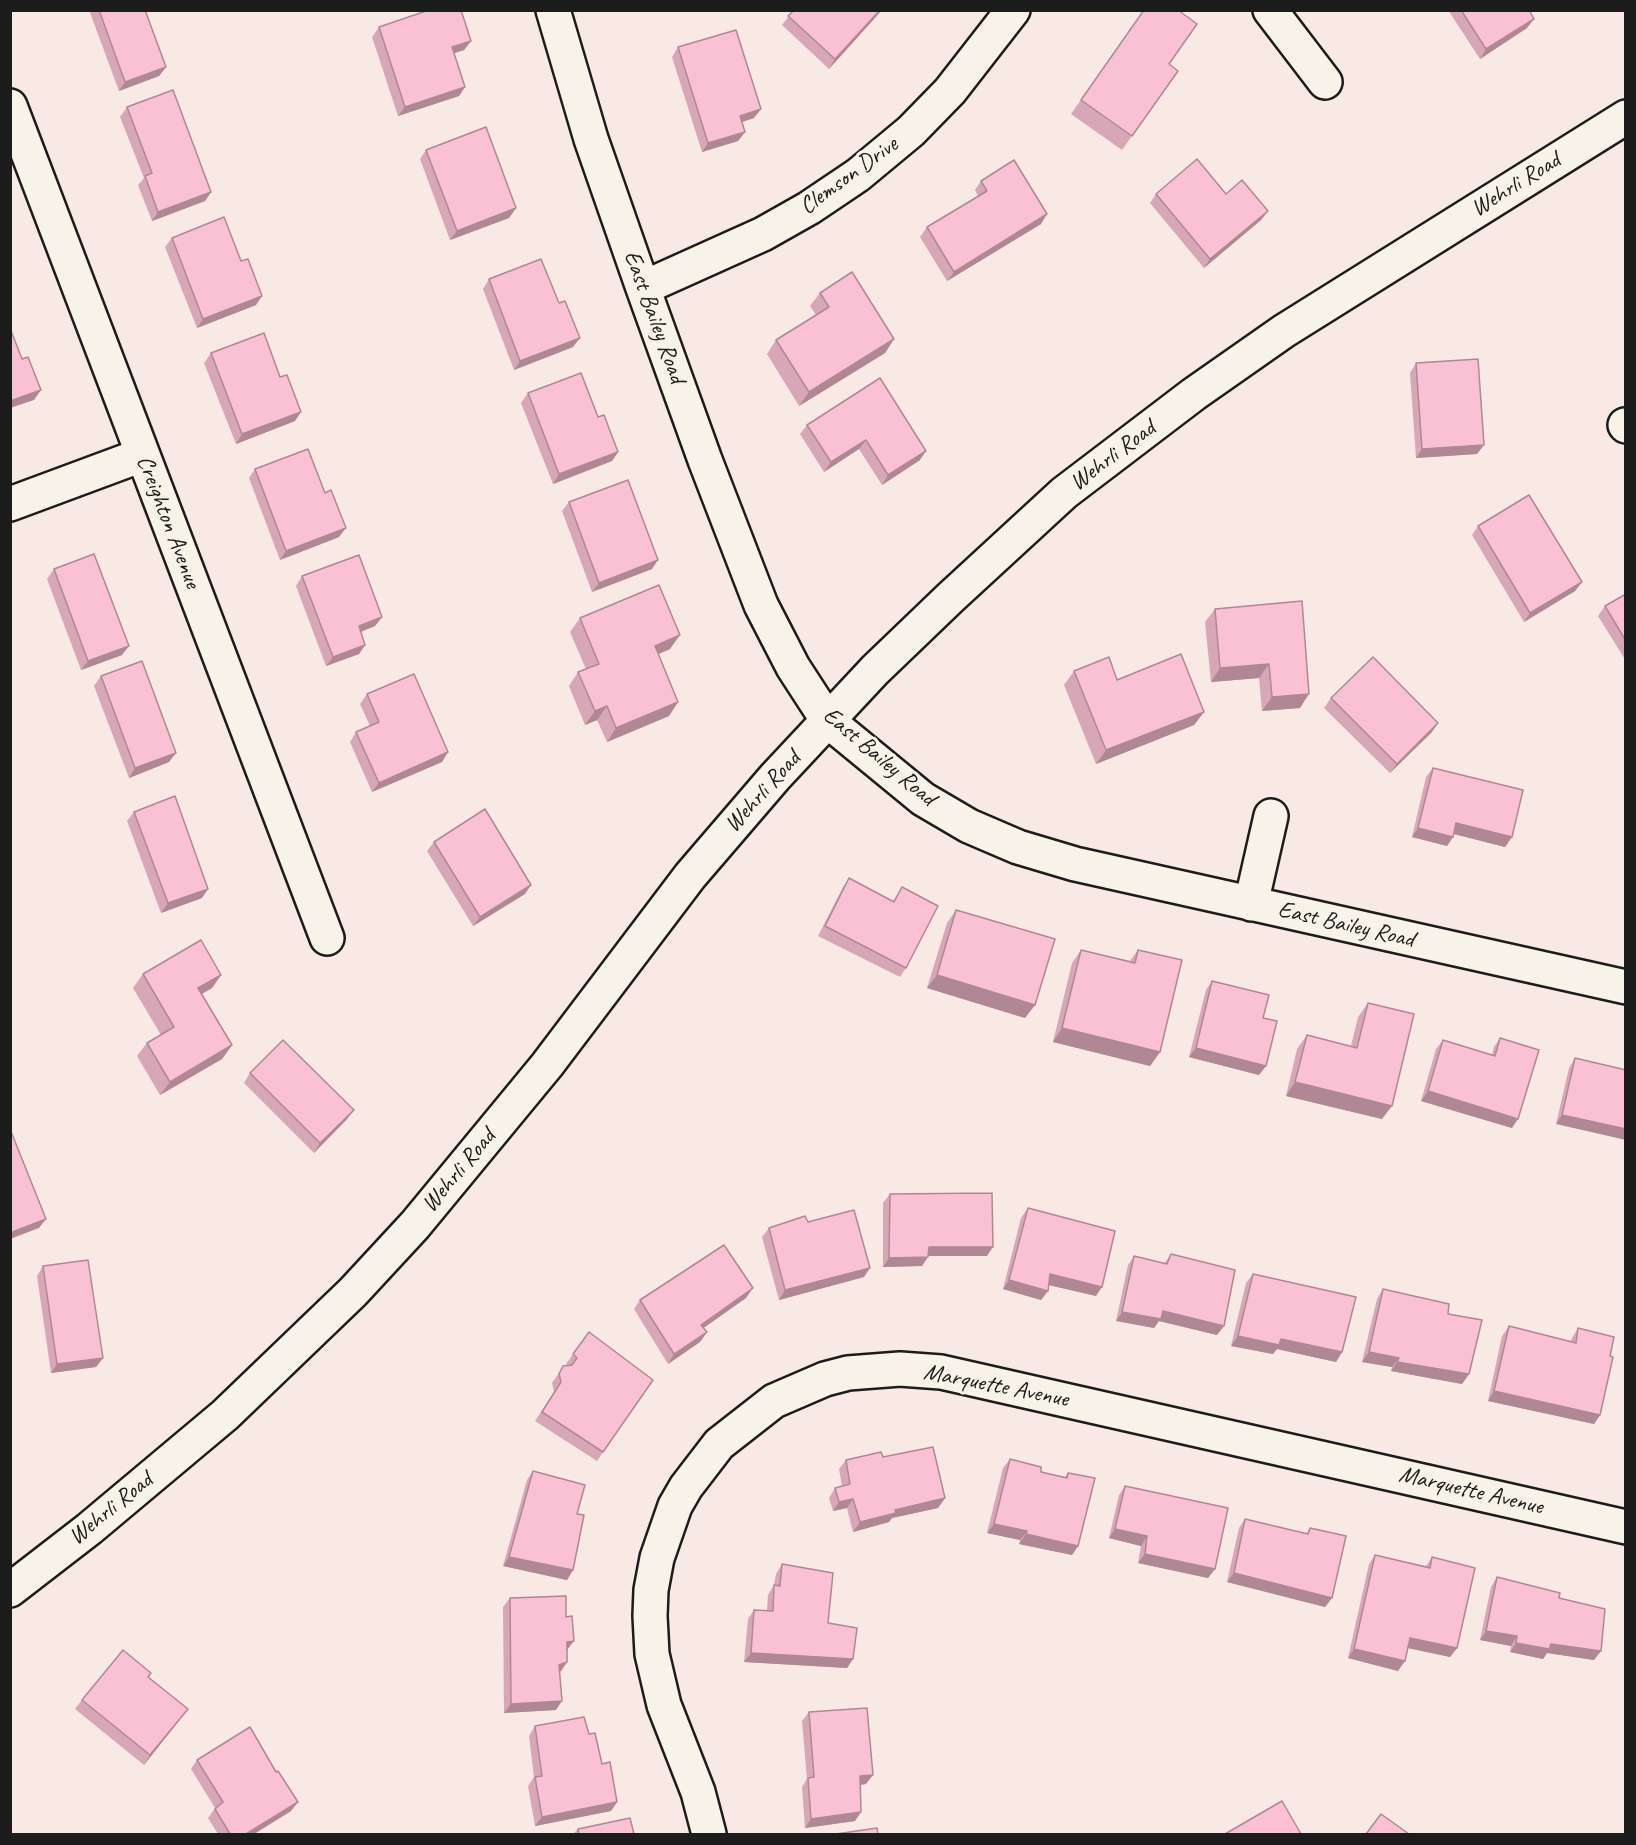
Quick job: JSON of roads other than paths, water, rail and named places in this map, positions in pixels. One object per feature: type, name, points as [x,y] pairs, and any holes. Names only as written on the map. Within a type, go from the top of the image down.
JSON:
[{"type":"street","name":"East Bailey Road","points":[[553,10],[591,139],[643,288],[705,460],[761,605],[793,667],[828,721],[923,799],[969,826],[1018,847],[1075,864],[1626,987]]},
{"type":"street","name":"Clemson Drive","points":[[643,288],[763,234],[809,208],[858,175],[911,131],[950,92],[1013,10]]},
{"type":"street","points":[[1270,10],[1325,82]]},
{"type":"street","name":"Creighton Avenue","points":[[10,106],[327,938]]},
{"type":"street","name":"Wehrli Road","points":[[10,1590],[89,1529],[225,1415],[353,1292],[415,1225],[547,1065],[690,876],[775,777],[870,675],[1064,494],[1194,394],[1284,331],[1626,117]]},
{"type":"street","points":[[10,504],[142,455]]},
{"type":"street","points":[[1251,904],[1271,816]]},
{"type":"street","name":"Marquette Avenue","points":[[709,1834],[698,1792],[664,1705],[652,1654],[651,1590],[657,1558],[675,1506],[686,1486],[719,1444],[774,1401],[825,1379],[848,1374],[900,1369],[941,1372],[1626,1527]]}]
